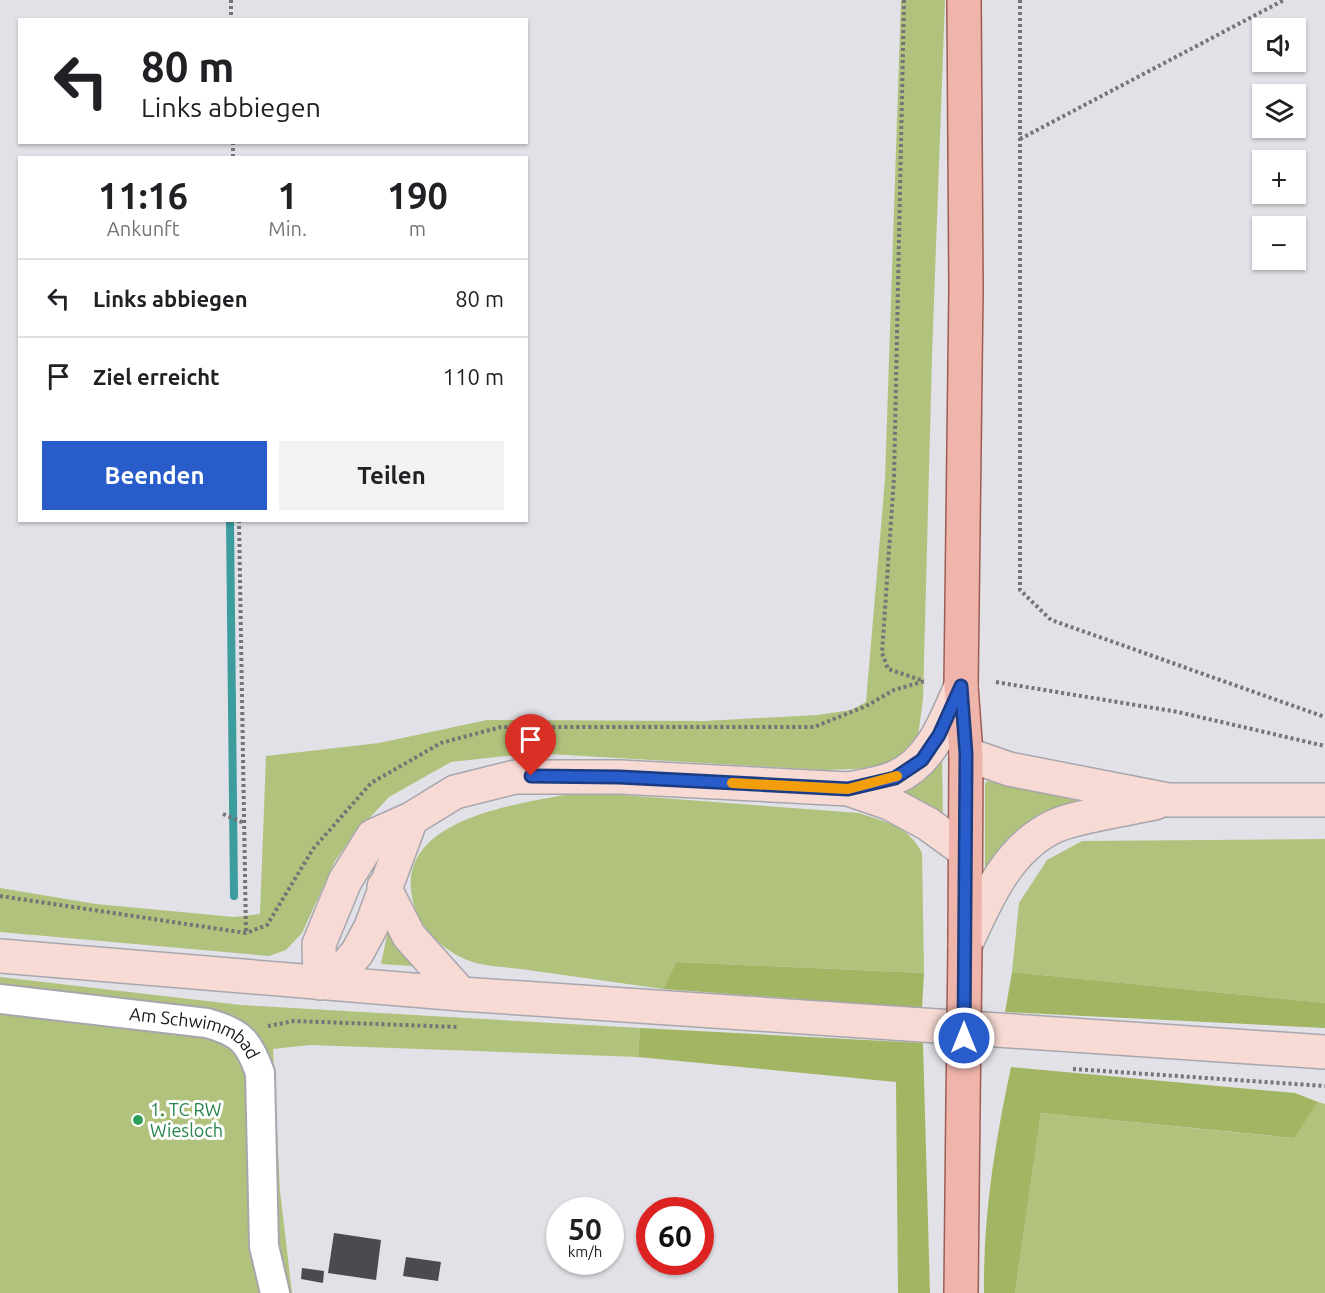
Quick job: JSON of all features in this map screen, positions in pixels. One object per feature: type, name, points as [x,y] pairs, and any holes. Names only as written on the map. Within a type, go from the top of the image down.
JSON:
[{"type":"main road","points":[[960,1293],[966,754],[961,686],[966,289],[964,0]]},
{"type":"main road","points":[[848,789],[895,778],[922,760],[939,735],[961,686]]},
{"type":"main road","points":[[966,754],[1009,769],[1168,800],[1325,800]]},
{"type":"main road","points":[[320,983],[319,944],[345,881],[373,836],[411,819],[455,792],[515,777],[620,777],[848,789],[889,803],[928,824],[965,851]]},
{"type":"main road","points":[[965,946],[985,901],[1013,859],[1035,838],[1056,825],[1168,800]]},
{"type":"main road","points":[[320,983],[343,969],[357,953],[371,927],[411,819]]},
{"type":"main road","points":[[384,887],[409,936],[461,994]]},
{"type":"main road","points":[[0,956],[461,994],[1325,1052]]},
{"type":"street","name":"Am Schwimmbad","points":[[0,999],[207,1023],[226,1028],[244,1039],[254,1054],[260,1073],[264,1246],[275,1293]]},
{"type":"path","points":[[231,0],[231,18]]},
{"type":"path","points":[[904,0],[894,477],[882,653],[888,669],[925,681]]},
{"type":"path","points":[[1020,0],[1020,590],[1051,620],[1325,717]]},
{"type":"path","points":[[1020,139],[1284,0]]},
{"type":"path","points":[[239,522],[246,933]]},
{"type":"path","points":[[996,682],[1178,712],[1325,746]]},
{"type":"path","points":[[223,814],[244,823]]},
{"type":"green space","points":[[901,0],[945,0],[923,699],[917,744],[882,768],[823,770],[532,753],[451,762],[389,797],[352,837],[335,861],[302,933],[286,950],[269,956],[0,932],[0,888],[96,904],[234,917],[260,914],[266,756],[379,743],[487,720],[704,721],[818,715],[851,710],[866,702],[885,479]]},
{"type":"green space","points":[[942,758],[943,821],[914,804],[902,790]]},
{"type":"green space","points":[[988,781],[1084,802],[985,873],[985,783]]},
{"type":"green space","points":[[582,792],[859,813],[895,826],[917,844],[922,853],[924,973],[676,962],[663,989],[477,963],[452,952],[435,939],[417,914],[411,875],[421,852],[440,833],[496,809]]},
{"type":"green space","points":[[1325,839],[1325,1003],[1012,972],[1019,903],[1047,860],[1082,841]]},
{"type":"green space","points":[[388,931],[412,966],[381,964]]},
{"type":"green space","points":[[676,962],[924,973],[922,1008],[663,989]]},
{"type":"green space","points":[[1012,972],[1325,1003],[1325,1028],[1005,1012]]},
{"type":"green space","name":"1. TC RW Wiesloch","points":[[0,977],[241,1005],[640,1028],[638,1057],[310,1045],[273,1049],[280,1191],[292,1293],[0,1293]]},
{"type":"green space","points":[[640,1028],[923,1043],[930,1293],[898,1293],[896,1082],[638,1057]]},
{"type":"green space","points":[[1011,1067],[1295,1093],[1318,1102],[1294,1138],[1041,1113],[1015,1293],[984,1293],[991,1179]]},
{"type":"green space","points":[[1318,1102],[1325,1104],[1325,1293],[1015,1293],[1041,1113],[1293,1138]]},
{"type":"building","points":[[334,1233],[381,1240],[376,1280],[328,1273]]},
{"type":"building","points":[[406,1257],[441,1262],[438,1281],[403,1276]]},
{"type":"building","points":[[302,1268],[324,1271],[323,1283],[301,1279]]},
{"type":"waterway","points":[[230,522],[234,896]]},
{"type":"slow traffic","points":[[732,783],[848,789],[897,776]]},
{"type":"place","name":"1. TC RW Wiesloch","points":[[138,1120]]},
{"type":"route","points":[[531,776],[620,777],[848,789],[895,778],[922,760],[939,735],[961,686],[966,754],[964,1038]]}]
